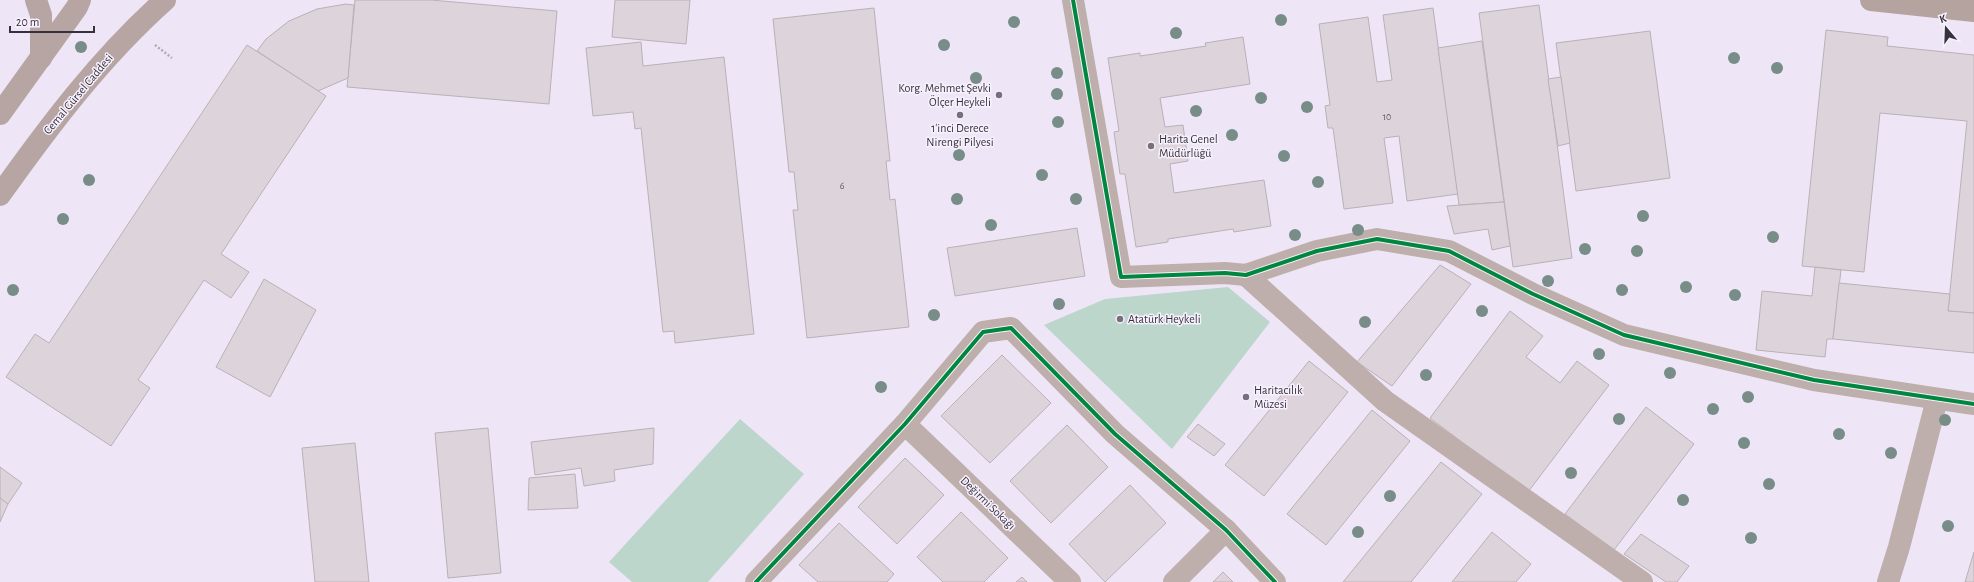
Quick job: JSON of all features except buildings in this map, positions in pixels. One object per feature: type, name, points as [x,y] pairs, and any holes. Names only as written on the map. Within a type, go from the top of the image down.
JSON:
[{"type":"main road","points":[[36,0],[41,15],[41,58]]},
{"type":"main road","points":[[0,114],[77,7],[80,0]]},
{"type":"main road","name":"Cemal Gürsel Caddesi","points":[[0,195],[75,95],[133,28],[165,0]]},
{"type":"main road","points":[[1871,0],[1974,11]]},
{"type":"street","points":[[1073,0],[1121,277],[1225,273],[1246,275],[1317,251],[1377,239],[1449,251],[1533,294],[1624,335],[1814,380],[1974,404]]},
{"type":"street","points":[[1246,275],[1385,401],[1642,582]]},
{"type":"street","points":[[756,582],[905,424],[983,332],[1011,328],[1115,434],[1226,530],[1275,582]]},
{"type":"street","points":[[1888,582],[1899,547],[1937,399]]},
{"type":"street","name":"Değirmi Sokağı","points":[[905,424],[1070,582]]},
{"type":"street","points":[[1174,582],[1226,530]]},
{"type":"green space","points":[[1228,287],[1270,322],[1172,449],[1044,325],[1105,299]]},
{"type":"green space","points":[[740,419],[804,474],[708,582],[632,582],[609,562]]},
{"type":"cycle path","points":[[1073,0],[1121,277],[1225,273],[1246,275],[1317,251],[1377,239],[1449,251],[1533,294],[1624,335],[1814,380],[1974,404]]},
{"type":"cycle path","points":[[756,582],[905,424],[983,332],[1011,328],[1115,434],[1226,530],[1275,582]]},
{"type":"place","name":"Korg. Mehmet Şevki Ölçer Heykeli","points":[[999,95]]},
{"type":"place","name":"1'inci Derece Nirengi Pilyesi","points":[[960,115]]},
{"type":"place","name":"Harita Genel Müdürlüğü","points":[[1151,146]]},
{"type":"place","name":"Atatürk Heykeli","points":[[1120,319]]},
{"type":"place","name":"Haritacılık Müzesi","points":[[1246,397]]}]
